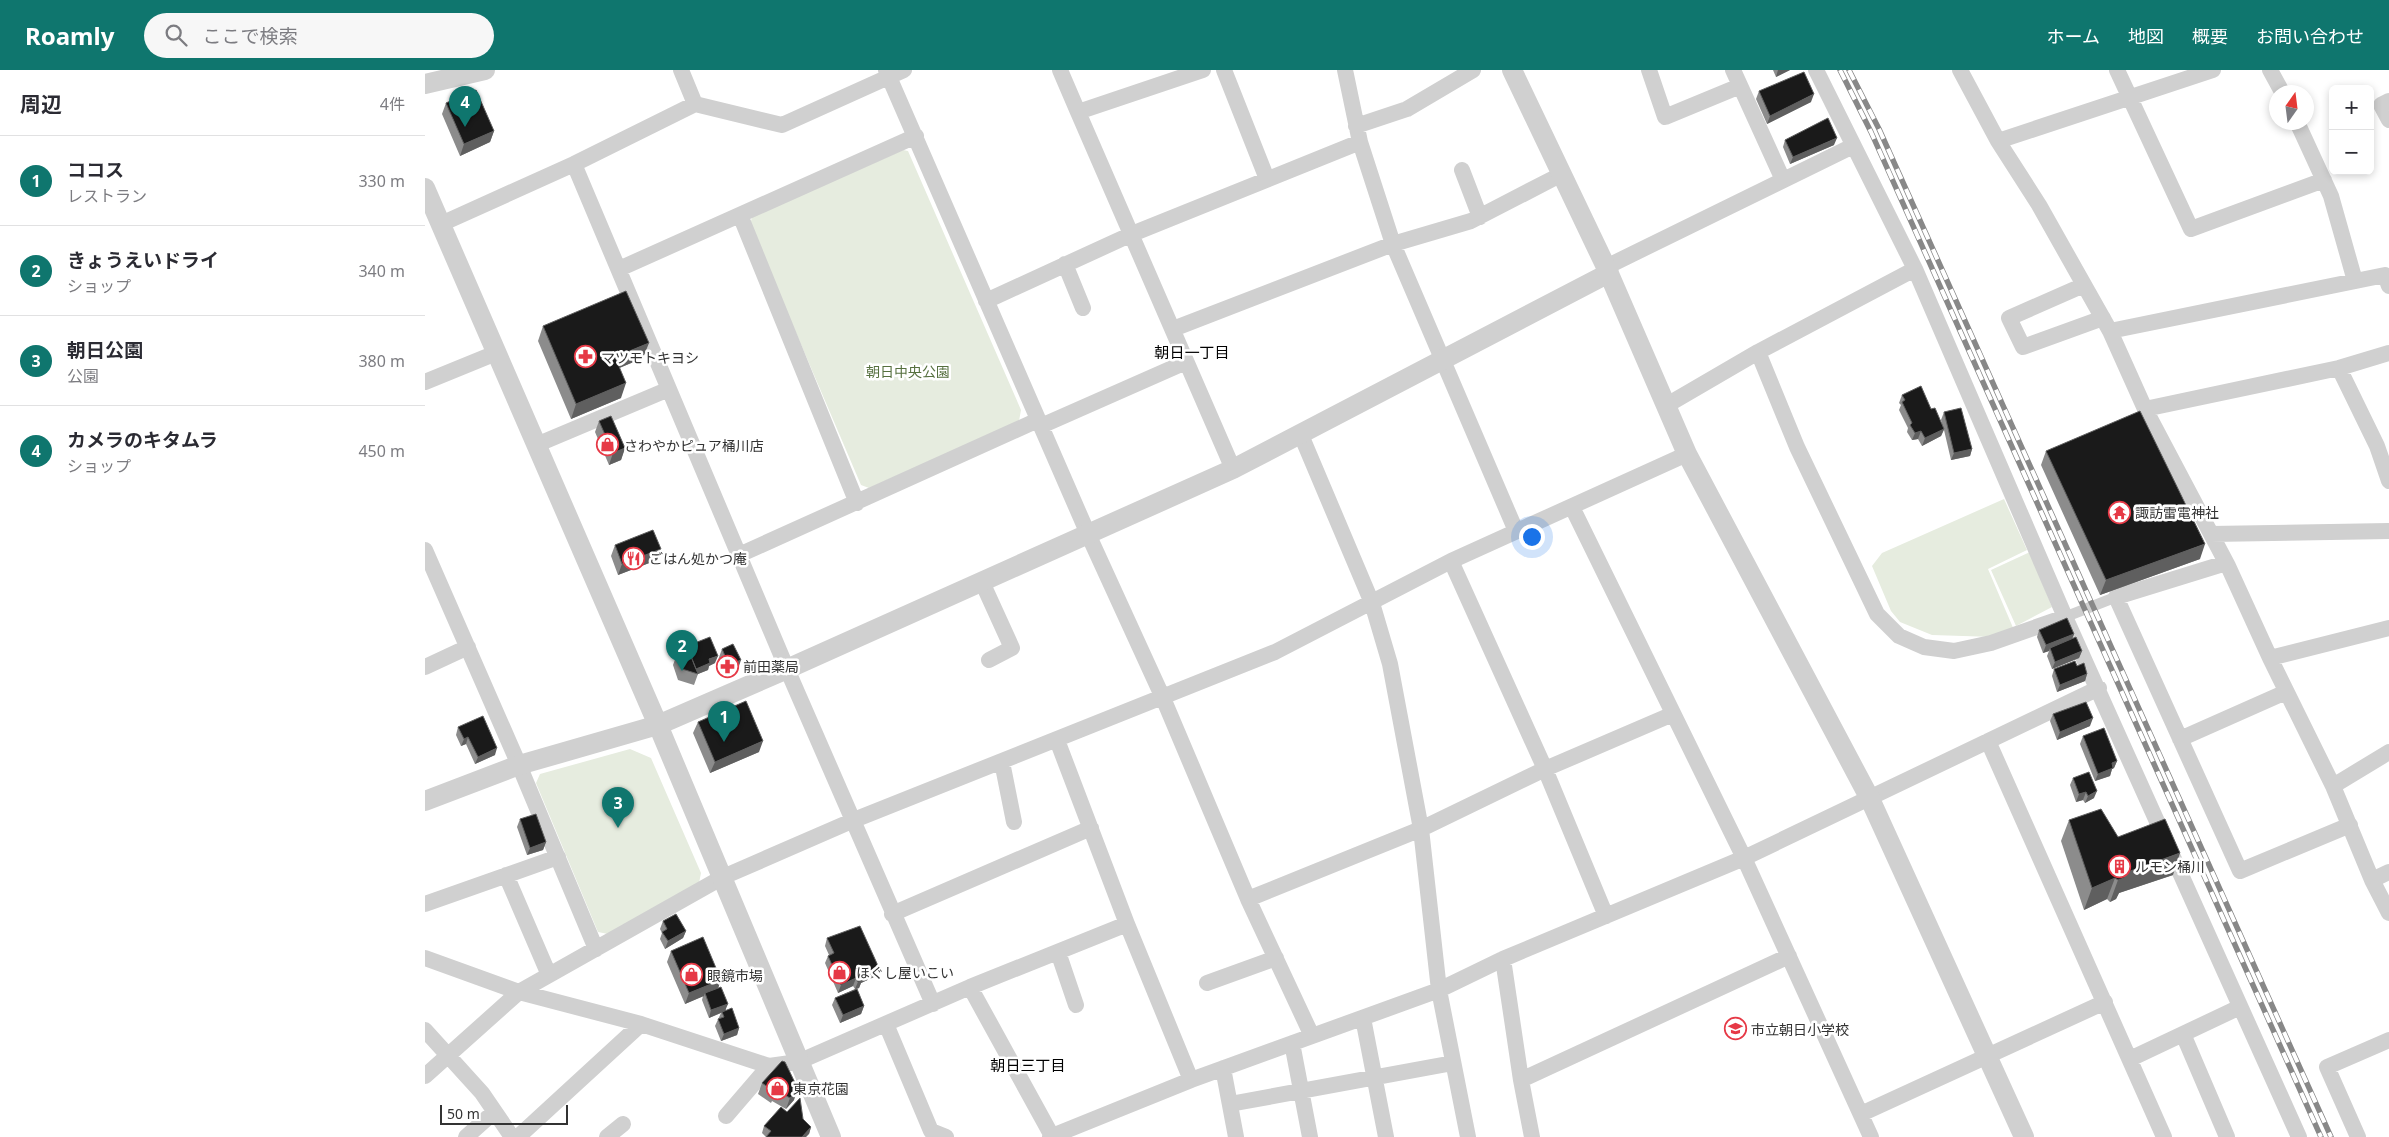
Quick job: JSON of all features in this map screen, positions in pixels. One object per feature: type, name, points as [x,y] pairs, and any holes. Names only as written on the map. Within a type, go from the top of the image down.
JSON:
[{"type":"street","points":[[425,84],[485,70]]},
{"type":"street","points":[[681,70],[695,104]]},
{"type":"street","points":[[1060,70],[1233,469]]},
{"type":"street","points":[[1078,112],[1203,70]]},
{"type":"street","points":[[1224,70],[1267,179]]},
{"type":"street","points":[[1345,70],[1360,142],[1393,244],[1517,531]]},
{"type":"street","points":[[1357,126],[1407,110],[1473,70]]},
{"type":"street","points":[[1512,70],[1607,270],[1687,454],[1870,799],[2024,1137]]},
{"type":"street","points":[[1649,70],[1665,117],[1740,86]]},
{"type":"street","points":[[1733,70],[1783,180]]},
{"type":"street","points":[[1816,70],[1915,269],[2065,617],[2099,688],[2299,1137]]},
{"type":"street","points":[[1960,70],[1998,141],[2039,205],[2107,324],[2145,409],[2226,563],[2286,692],[2333,786],[2372,880],[2389,913]]},
{"type":"street","points":[[2117,70],[2191,228],[2324,180]]},
{"type":"street","points":[[1998,141],[2213,70]]},
{"type":"street","points":[[2270,70],[2278,85]]},
{"type":"street","points":[[441,224],[573,164],[695,104],[782,125],[893,72],[916,136],[1039,423],[1163,698],[1249,899],[1312,1036]]},
{"type":"street","points":[[2389,101],[2381,105],[2389,120]]},
{"type":"street","points":[[2301,130],[2331,196],[2355,281]]},
{"type":"street","points":[[619,269],[916,136]]},
{"type":"street","points":[[986,301],[1132,234],[1360,142]]},
{"type":"street","points":[[425,801],[519,765],[658,726],[1233,469],[1443,360],[1607,270],[1853,146]]},
{"type":"street","points":[[573,164],[787,669],[854,820],[892,914],[933,1004]]},
{"type":"street","points":[[1462,170],[1480,217]]},
{"type":"street","points":[[1173,329],[1393,244],[1471,221],[1562,174]]},
{"type":"street","points":[[425,188],[723,877],[798,1062],[831,1137]]},
{"type":"street","points":[[740,214],[857,503]]},
{"type":"street","points":[[1065,264],[1083,308]]},
{"type":"street","points":[[1667,405],[1758,352],[1915,269]]},
{"type":"street","points":[[2084,285],[2009,318],[2023,347],[2107,324],[2385,275],[2389,286]]},
{"type":"street","points":[[1758,352],[1797,447],[1877,614],[1899,636],[1924,647],[1954,651],[1991,643],[2116,597],[2226,563]]},
{"type":"street","points":[[425,382],[496,353]]},
{"type":"street","points":[[2145,409],[2339,368],[2389,353]]},
{"type":"street","points":[[739,555],[1039,423],[1186,362]]},
{"type":"street","points":[[2339,368],[2383,443],[2389,481]]},
{"type":"street","points":[[536,446],[669,389]]},
{"type":"street","points":[[1301,434],[1372,604],[1390,664],[1421,829],[1439,990],[1468,1137]]},
{"type":"street","points":[[425,1076],[519,992],[723,877],[854,820],[1275,652],[1372,604],[1451,561],[1687,454]]},
{"type":"street","points":[[1572,507],[1743,858],[1871,1137]]},
{"type":"street","points":[[2211,534],[2389,531]]},
{"type":"street","points":[[425,550],[519,765],[596,949]]},
{"type":"street","points":[[1451,561],[1545,769],[1606,916]]},
{"type":"street","points":[[982,582],[1012,648],[989,660]]},
{"type":"street","points":[[2116,597],[2240,871],[2350,825]]},
{"type":"street","points":[[2270,658],[2389,628]]},
{"type":"street","points":[[425,667],[468,647]]},
{"type":"street","points":[[970,987],[1051,1137],[1191,1080],[1439,990],[1503,959],[1743,858],[2099,688]]},
{"type":"street","points":[[2180,739],[2286,692]]},
{"type":"street","points":[[1249,899],[1421,829],[1545,769],[1673,714]]},
{"type":"street","points":[[1057,740],[1127,924],[1191,1080]]},
{"type":"street","points":[[1988,741],[2164,1137]]},
{"type":"street","points":[[2333,786],[2389,752]]},
{"type":"street","points":[[1002,762],[1014,822]]},
{"type":"street","points":[[892,914],[1091,828]]},
{"type":"street","points":[[425,904],[558,857]]},
{"type":"street","points":[[2372,880],[2389,872]]},
{"type":"street","points":[[507,875],[549,975]]},
{"type":"street","points":[[425,958],[519,992],[641,1024],[769,1066],[798,1062],[970,987],[1127,924]]},
{"type":"street","points":[[1058,952],[1076,1005]]},
{"type":"street","points":[[1521,1080],[1789,956]]},
{"type":"street","points":[[1207,983],[1276,958]]},
{"type":"street","points":[[1503,959],[1521,1080],[1532,1137]]},
{"type":"street","points":[[1861,1114],[2105,1002]]},
{"type":"street","points":[[2130,1058],[2240,1007]]},
{"type":"street","points":[[1363,1018],[1386,1137]]},
{"type":"street","points":[[519,1137],[641,1024]]},
{"type":"street","points":[[887,1024],[931,1131],[946,1137]]},
{"type":"street","points":[[425,1030],[482,1093],[512,1137]]},
{"type":"street","points":[[2183,1034],[2227,1137]]},
{"type":"street","points":[[2358,1137],[2327,1067],[2389,1040]]},
{"type":"street","points":[[1292,1044],[1310,1137]]},
{"type":"street","points":[[1230,1104],[1453,1063]]},
{"type":"street","points":[[726,1116],[769,1066]]},
{"type":"street","points":[[1223,1068],[1236,1137]]},
{"type":"street","points":[[466,1137],[495,1112]]},
{"type":"street","points":[[607,1137],[623,1124]]},
{"type":"green space","name":"朝日中央公園","points":[[903,150],[908,151],[1021,410],[1019,421],[869,488],[861,485],[750,225],[752,217]]},
{"type":"green space","points":[[2004,499],[2027,550],[1988,569],[2014,630],[1994,637],[1932,635],[1900,622],[1891,611],[1872,566],[1882,553]]},
{"type":"green space","points":[[2030,552],[2052,607],[2016,626],[1991,570]]},
{"type":"green space","points":[[630,749],[651,758],[701,873],[699,883],[608,934],[598,932],[536,783],[540,774]]},
{"type":"building","points":[[1804,72],[1814,94],[1770,116],[1759,91]]},
{"type":"building","points":[[476,90],[494,131],[464,144],[446,103]]},
{"type":"building","points":[[1828,118],[1837,138],[1793,157],[1785,140]]},
{"type":"building","points":[[626,291],[649,343],[615,357],[626,383],[576,404],[543,326]]},
{"type":"building","points":[[1921,386],[1931,409],[1935,408],[1944,429],[1925,438],[1921,431],[1915,433],[1910,425],[1912,423],[1902,402],[1905,400],[1902,395]]},
{"type":"building","points":[[1961,408],[1972,449],[1954,453],[1944,412]]},
{"type":"building","name":"諏訪雷電神社","points":[[2140,411],[2205,544],[2106,580],[2046,451]]},
{"type":"building","points":[[611,416],[625,448],[613,453],[599,421]]},
{"type":"building","points":[[653,530],[661,549],[622,564],[615,545]]},
{"type":"building","points":[[2067,618],[2074,634],[2046,645],[2039,630]]},
{"type":"building","points":[[710,637],[718,656],[709,659],[710,663],[696,669],[687,646]]},
{"type":"building","points":[[2076,637],[2082,651],[2055,662],[2050,648]]},
{"type":"building","points":[[733,644],[741,660],[729,665],[722,649]]},
{"type":"building","points":[[688,649],[698,674],[682,669],[677,654]]},
{"type":"building","points":[[2075,661],[2077,666],[2084,663],[2087,674],[2060,685],[2054,669]]},
{"type":"building","points":[[746,701],[763,741],[715,762],[698,722]]},
{"type":"building","points":[[2086,702],[2093,718],[2060,732],[2053,714]]},
{"type":"building","points":[[483,716],[497,748],[478,757],[468,737],[464,739],[458,727]]},
{"type":"building","points":[[2104,728],[2117,761],[2112,763],[2113,768],[2098,774],[2083,736]]},
{"type":"building","points":[[2089,772],[2097,791],[2088,796],[2086,792],[2079,794],[2073,778]]},
{"type":"building","points":[[2101,809],[2118,837],[2165,819],[2180,853],[2125,873],[2124,878],[2118,880],[2115,878],[2092,888],[2069,820]]},
{"type":"building","points":[[536,814],[546,842],[530,848],[520,819]]},
{"type":"building","points":[[676,914],[686,931],[668,941],[662,932],[667,929],[663,921]]},
{"type":"building","points":[[860,926],[879,968],[860,977],[862,980],[858,982],[856,978],[841,985],[828,956],[834,953],[827,938]]},
{"type":"building","points":[[703,937],[721,980],[689,993],[671,951]]},
{"type":"building","points":[[721,987],[728,1004],[711,1010],[705,993]]},
{"type":"building","points":[[857,989],[864,1006],[843,1015],[835,998]]},
{"type":"building","points":[[732,1008],[739,1028],[724,1034],[718,1019],[724,1017],[722,1012]]},
{"type":"building","points":[[782,1061],[785,1062],[798,1089],[790,1098],[776,1090],[775,1092],[762,1083]]},
{"type":"building","points":[[800,1098],[803,1119],[811,1127],[802,1137],[766,1137],[771,1131],[764,1126],[781,1107],[787,1112]]},
{"type":"railway","points":[[1840,70],[1871,132],[2321,1137]]},
{"type":"railway","points":[[1849,70],[1879,129],[2331,1137]]},
{"type":"place","name":"カメラのキタムラ","points":[[465,127]]},
{"type":"place","name":"マツモトキヨシ","points":[[585,357]]},
{"type":"place","name":"さわやかピュア桶川店","points":[[608,445]]},
{"type":"place","name":"諏訪雷電神社","points":[[2119,512]]},
{"type":"place","name":"ごはん処かつ庵","points":[[633,558]]},
{"type":"place","name":"前田薬局","points":[[727,666]]},
{"type":"place","name":"きょうえいドライ","points":[[682,671]]},
{"type":"place","name":"ココス","points":[[724,742]]},
{"type":"place","name":"朝日公園","points":[[618,828]]},
{"type":"place","name":"ルモン桶川","points":[[2119,866]]},
{"type":"place","name":"ほぐし屋いこい","points":[[840,972]]},
{"type":"place","name":"眼鏡市場","points":[[691,975]]},
{"type":"place","name":"市立朝日小学校","points":[[1735,1029]]},
{"type":"place","name":"東京花園","points":[[777,1088]]},
{"type":"district","name":"朝日一丁目","points":[[1192,352]]},
{"type":"district","name":"朝日三丁目","points":[[1028,1065]]}]
